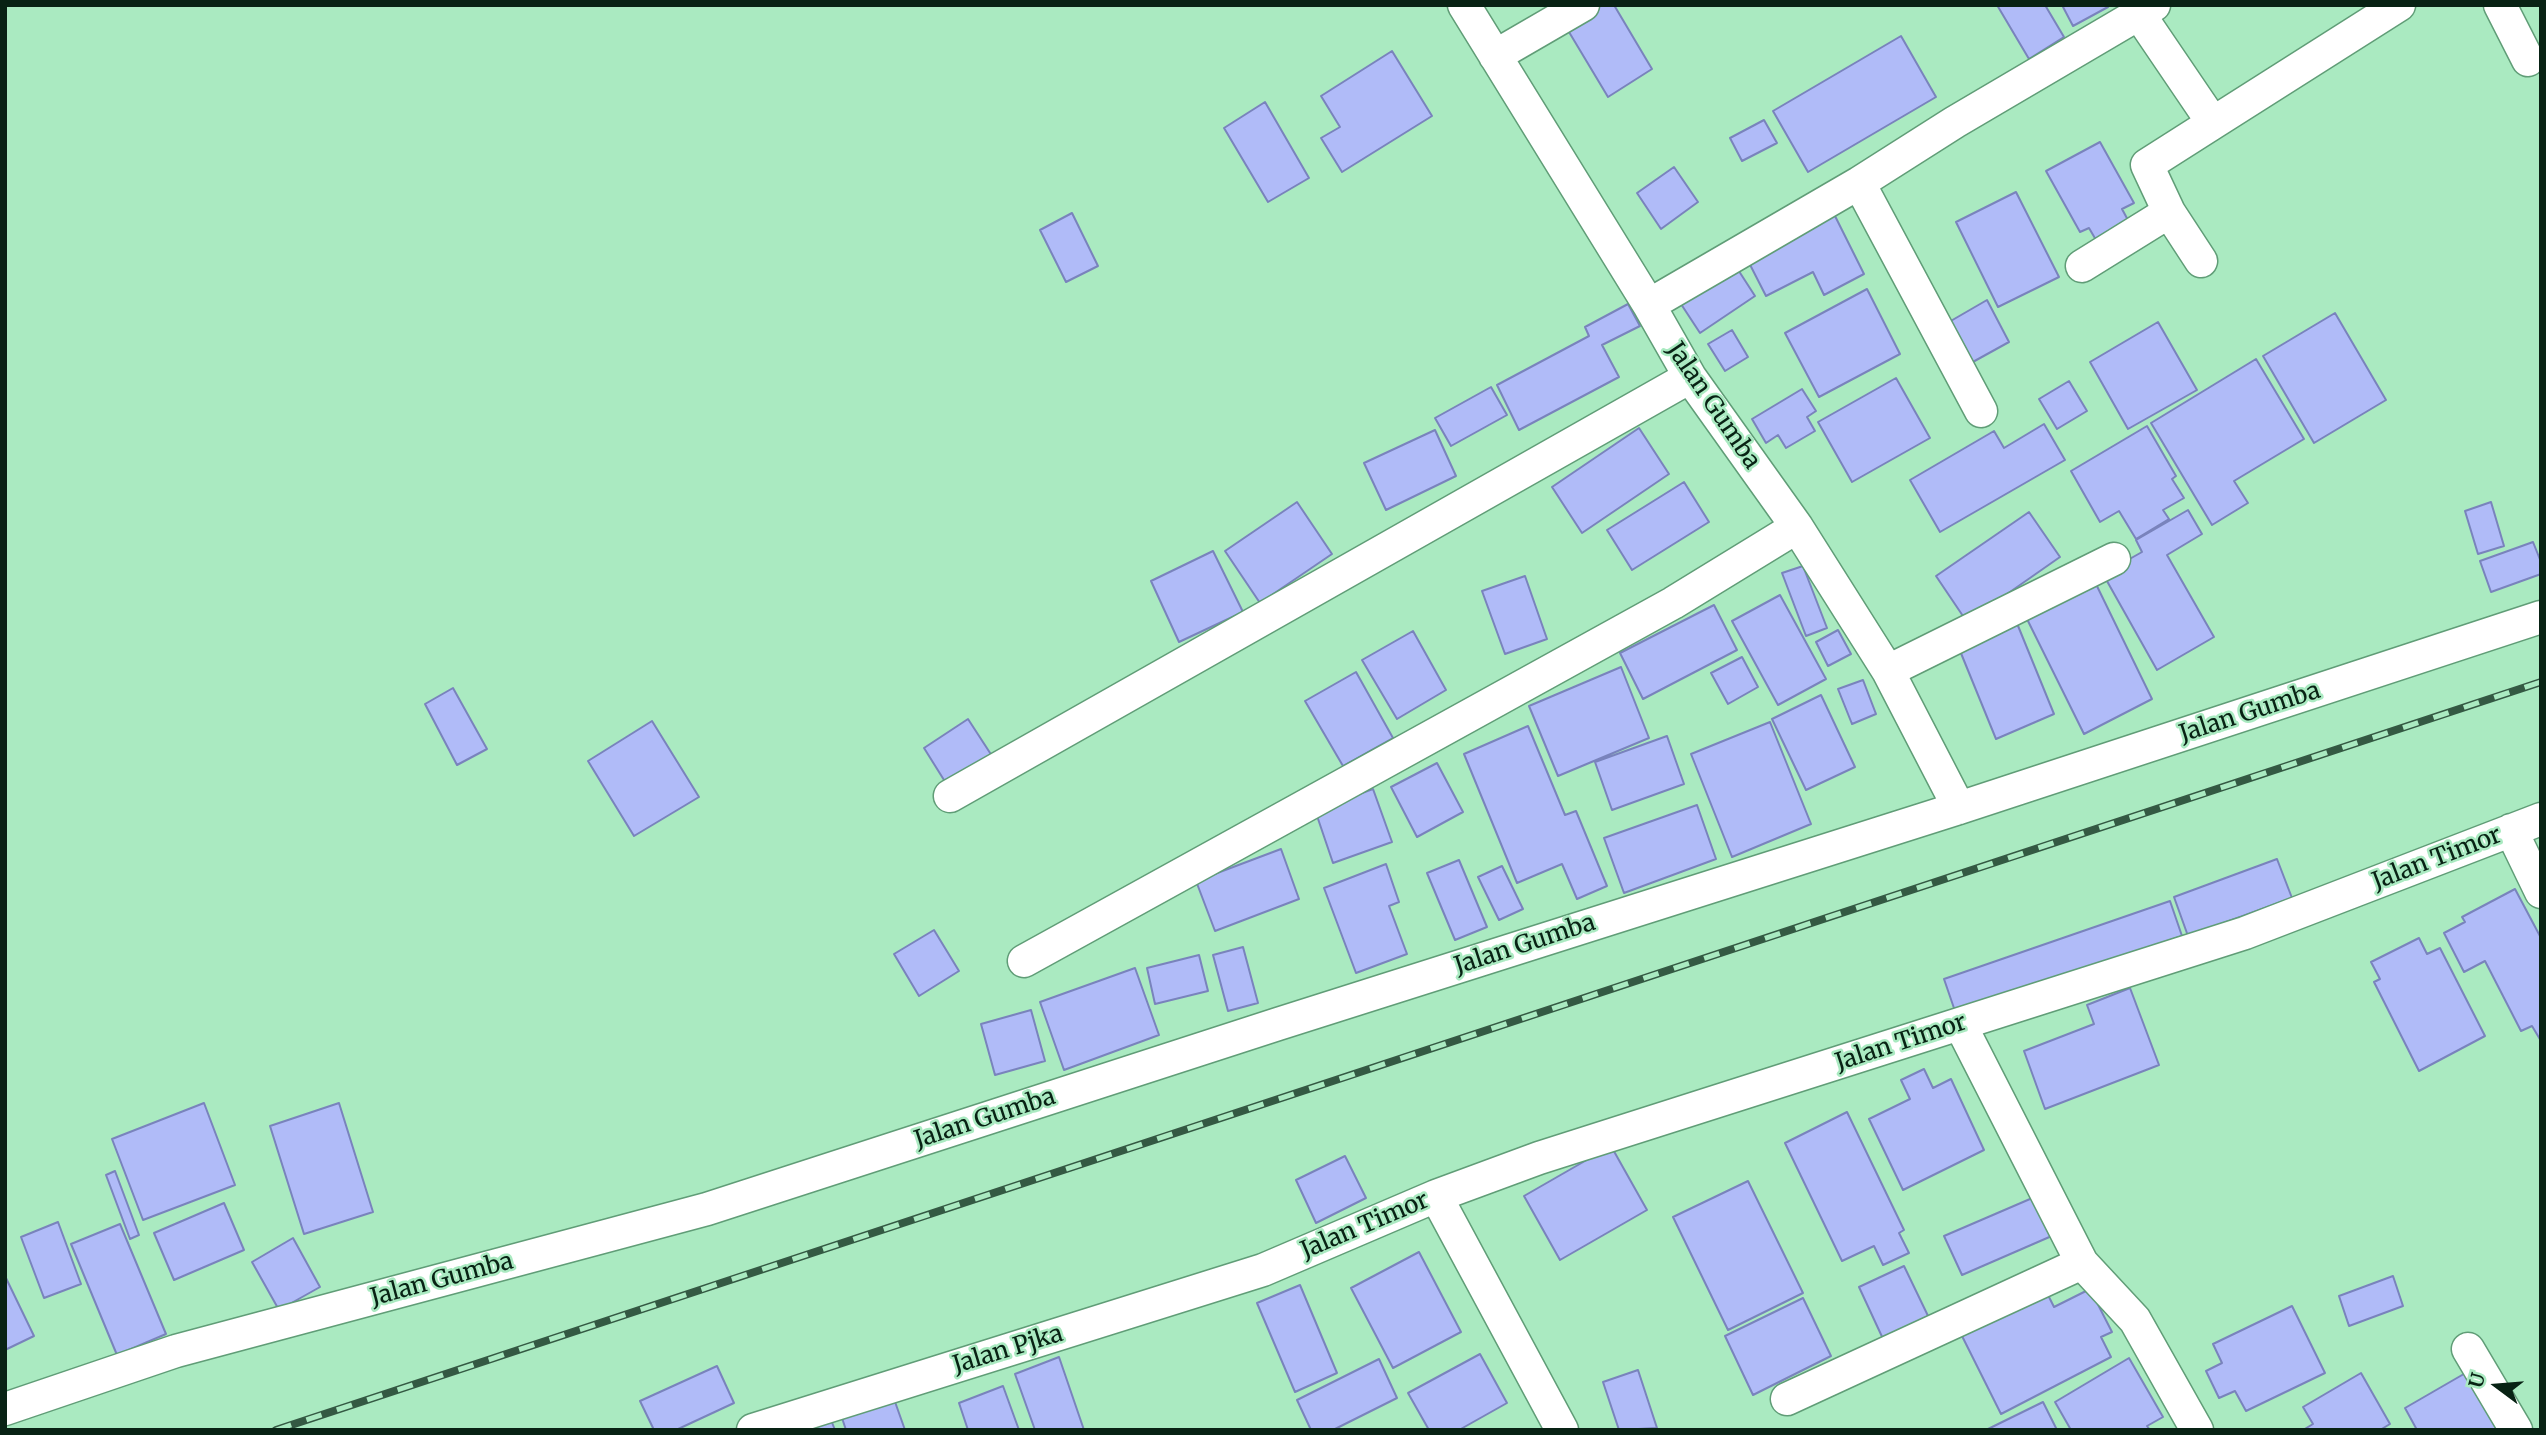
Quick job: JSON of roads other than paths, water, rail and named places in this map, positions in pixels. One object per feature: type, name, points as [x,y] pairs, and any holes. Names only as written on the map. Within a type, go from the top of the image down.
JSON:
[{"type":"street","name":"Jalan Gumba","points":[[1464,5],[1649,305],[1689,377],[1797,527],[1888,671],[1959,808]]},
{"type":"street","points":[[1495,56],[1583,5]]},
{"type":"street","points":[[2500,5],[2528,60]]},
{"type":"street","points":[[1649,305],[1859,183],[1955,122],[2146,10],[2213,123]]},
{"type":"street","points":[[2201,261],[2169,212],[2147,165],[2379,11]]},
{"type":"street","points":[[1859,183],[1981,411]]},
{"type":"street","points":[[2082,266],[2169,212]]},
{"type":"street","points":[[950,796],[1689,377]]},
{"type":"street","points":[[1024,961],[1673,603],[1797,527]]},
{"type":"street","points":[[1888,671],[2114,559]]},
{"type":"street","name":"Jalan Gumba","points":[[5,1409],[176,1351],[707,1209],[1959,808],[2541,617]]},
{"type":"street","name":"Jalan Timor","points":[[1263,1270],[1436,1196],[1539,1158],[2245,933],[2541,819]]},
{"type":"street","points":[[2511,830],[2541,892]]},
{"type":"street","points":[[1960,1024],[2081,1262],[2135,1320],[2197,1430]]},
{"type":"street","points":[[1436,1196],[1562,1430]]},
{"type":"street","points":[[1787,1399],[2081,1262]]},
{"type":"street","name":"Jalan Pjka","points":[[753,1430],[1263,1270]]},
{"type":"street","points":[[2468,1349],[2516,1430]]},
{"type":"railway","points":[[276,1430],[2541,682]]}]
